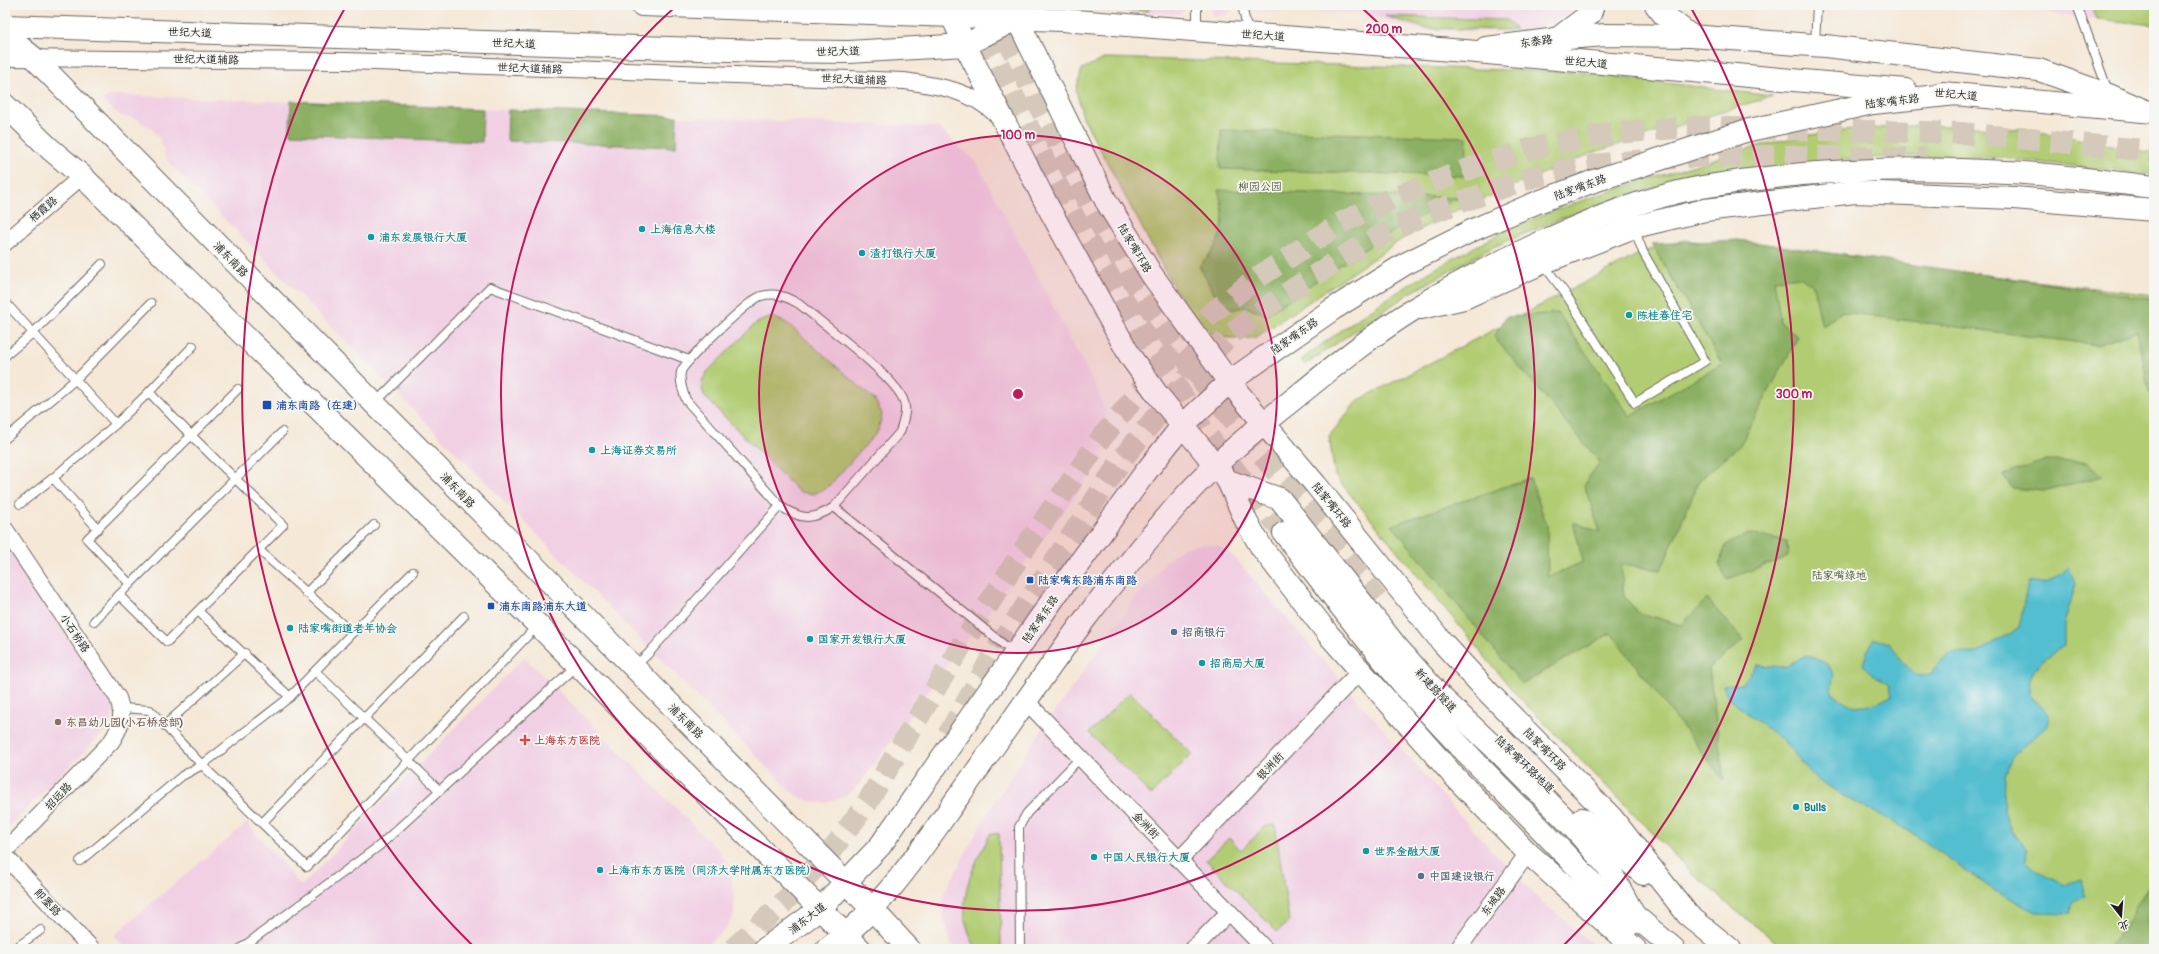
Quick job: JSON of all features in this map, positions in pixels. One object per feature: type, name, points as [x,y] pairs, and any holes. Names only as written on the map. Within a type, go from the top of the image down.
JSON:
[{"type":"main road","name":"世纪大道","points":[[642,5],[838,12],[1013,12],[1062,20],[1465,51],[1956,94],[2152,114]]},
{"type":"main road","points":[[838,12],[860,5]]},
{"type":"main road","name":"东泰路","points":[[1465,51],[1554,39],[1590,14],[1593,5]]},
{"type":"main road","points":[[1656,5],[1664,15],[1691,36]]},
{"type":"main road","points":[[949,11],[1050,209],[1130,356],[1182,426],[1222,474],[1247,523],[1262,548],[1328,634],[1454,776],[1528,853],[1635,949]]},
{"type":"main road","name":"世纪大道","points":[[5,26],[760,51],[849,52],[965,45],[1013,12]]},
{"type":"main road","name":"陆家嘴环路","points":[[1013,12],[1106,201],[1152,275],[1229,382],[1442,642],[1489,693],[1612,818],[1688,915],[1730,949]]},
{"type":"main road","name":"浦东南路","points":[[5,35],[34,58],[632,668],[872,909],[909,949]]},
{"type":"main road","points":[[1554,39],[1606,35],[1691,36],[1815,45],[2038,70],[2109,95],[2152,114]]},
{"type":"main road","name":"陆家嘴东路","points":[[846,884],[880,846],[1135,486],[1182,426],[1229,382],[1333,309],[1405,264],[1473,230],[1538,202],[1594,181],[1744,131],[1873,103],[1956,94]]},
{"type":"main road","name":"世纪大道","points":[[1907,99],[2152,114]]},
{"type":"main road","points":[[5,105],[49,148],[82,176],[538,625],[853,942]]},
{"type":"main road","points":[[827,949],[853,942],[872,909],[908,869],[1087,617],[1180,502],[1222,474],[1263,423],[1336,364],[1412,310],[1488,267],[1600,216],[1666,195],[1700,188],[1767,178],[1846,171],[1927,168],[2010,172],[2154,187]]},
{"type":"main road","points":[[1412,310],[1464,298],[1542,263],[1634,227],[1705,210],[1855,192],[2014,198],[2154,210]]},
{"type":"main road","name":"新建路隧道","points":[[1222,474],[1280,499],[1396,646],[1440,697],[1503,756],[1572,826],[1608,867],[1634,915]]},
{"type":"main road","points":[[1284,533],[1364,636],[1415,696],[1519,808],[1589,878],[1650,949]]},
{"type":"main road","name":"陆家嘴环路地道","points":[[1377,600],[1426,661],[1474,714],[1575,813],[1688,915]]},
{"type":"main road","name":"新建路隧道","points":[[1589,878],[1674,949]]},
{"type":"main road","name":"浦东大道","points":[[765,949],[820,909],[846,884]]},
{"type":"street","name":"世纪大道辅路","points":[[5,50],[34,58]]},
{"type":"street","name":"世纪大道辅路","points":[[5,58],[347,61],[904,81],[926,84],[968,94],[984,103],[998,115],[1010,132]]},
{"type":"street","name":"栖霞路","points":[[5,243],[82,176]]},
{"type":"street","name":"小石桥路","points":[[5,529],[118,698],[122,708]]},
{"type":"street","name":"银洲街","points":[[1179,860],[1360,671]]},
{"type":"street","name":"金洲街","points":[[1026,701],[1265,949]]},
{"type":"street","name":"招远路","points":[[5,851],[110,742],[118,731],[122,708]]},
{"type":"street","name":"东城路","points":[[1458,949],[1528,853]]},
{"type":"street","name":"即墨路","points":[[5,856],[92,949]]},
{"type":"street","points":[[1193,949],[1229,912]]},
{"type":"lane","points":[[1196,30],[1197,5]]},
{"type":"lane","points":[[1242,5],[1248,34]]},
{"type":"lane","points":[[1815,45],[1817,5]]},
{"type":"lane","points":[[2077,5],[2109,95]]},
{"type":"lane","points":[[1542,263],[1565,292],[1635,403],[1705,361],[1643,252],[1634,227]]},
{"type":"lane","points":[[5,356],[33,333],[102,264]]},
{"type":"lane","points":[[373,404],[490,287],[689,360]]},
{"type":"lane","points":[[775,295],[787,297],[799,304],[890,381],[904,400],[905,416],[900,432],[834,507],[822,514],[808,518],[792,514],[780,506],[686,400],[682,388],[681,372],[689,360],[748,303],[760,296],[775,295]]},
{"type":"lane","points":[[5,302],[116,424]]},
{"type":"lane","points":[[5,439],[75,380],[151,303]]},
{"type":"lane","points":[[20,504],[116,424],[193,346]]},
{"type":"lane","points":[[130,584],[87,539],[238,389]]},
{"type":"lane","points":[[119,595],[167,642],[283,525],[191,436],[149,392]]},
{"type":"lane","points":[[94,621],[282,432]]},
{"type":"lane","points":[[53,478],[98,529]]},
{"type":"lane","points":[[632,668],[648,654],[780,506]]},
{"type":"lane","points":[[834,507],[1016,654]]},
{"type":"lane","points":[[306,593],[374,525]]},
{"type":"lane","points":[[259,550],[352,633]]},
{"type":"lane","points":[[80,861],[182,776],[202,765],[290,697],[413,572]]},
{"type":"lane","points":[[198,611],[245,653],[290,697]]},
{"type":"lane","points":[[262,823],[464,616]]},
{"type":"lane","points":[[122,708],[150,710],[202,765],[307,866],[538,625]]},
{"type":"lane","points":[[165,725],[245,653]]},
{"type":"lane","points":[[240,949],[379,846],[577,664]]},
{"type":"lane","points":[[315,671],[364,720],[439,790]]},
{"type":"lane","points":[[1020,949],[1019,827],[1027,813],[1080,758]]},
{"type":"lane","points":[[14,949],[41,930]]},
{"type":"shaded area","points":[[1081,5],[1184,5],[1184,10],[1179,14],[1100,11]]},
{"type":"shaded area","points":[[1210,5],[1232,5],[1232,9],[1228,15],[1214,16]]},
{"type":"shaded area","points":[[1252,5],[1575,5],[1573,9],[1560,19],[1529,32],[1424,31],[1362,13],[1257,10]]},
{"type":"shaded area","points":[[1990,5],[2091,5],[2096,19]]},
{"type":"shaded area","points":[[114,95],[938,127],[977,163],[1098,391],[1105,410],[1108,429],[1106,446],[1102,460],[857,787],[842,798],[825,803],[808,801],[793,793],[172,166],[166,159],[160,139],[151,128],[136,119],[121,116],[103,102],[106,97]]},
{"type":"shaded area","name":"东昌幼儿园(小石桥总部)","points":[[5,543],[111,701],[114,710],[110,725],[104,732],[5,830]]},
{"type":"shaded area","points":[[1201,544],[1218,546],[1234,557],[1359,702],[1485,843],[1539,899],[1598,949],[953,949],[943,915],[943,895],[983,821],[1037,737],[1129,607],[1167,560],[1183,548]]},
{"type":"shaded area","name":"上海东方医院","points":[[524,657],[719,851],[730,870],[734,893],[734,915],[724,931],[700,949],[126,949],[114,935],[247,823],[301,886]]},
{"type":"green space","points":[[1096,5],[1148,5],[1149,11],[1107,9]]},
{"type":"green space","points":[[2091,5],[2154,5],[2154,25],[2096,19]]},
{"type":"green space","points":[[1385,16],[1507,20],[1516,30],[1425,28]]},
{"type":"green space","name":"柳园公园","points":[[1106,58],[1576,72],[1772,96],[1595,152],[1453,212],[1405,237],[1255,338],[1218,338],[1200,324],[1175,290],[1083,117],[1076,90],[1082,69]]},
{"type":"green space","points":[[291,101],[483,109],[482,142],[290,134]]},
{"type":"green space","points":[[508,110],[677,116],[676,147],[507,141]]},
{"type":"green space","points":[[1926,125],[2025,129],[2154,153],[2154,175],[2001,158],[1900,156],[1829,161],[1653,188],[1608,201],[1557,220],[1493,247],[1410,293],[1305,365],[1301,360],[1367,312],[1436,268],[1484,242],[1555,210],[1629,185],[1730,154],[1782,140],[1844,131]]},
{"type":"green space","points":[[1221,130],[1467,137],[1466,176],[1220,169]]},
{"type":"green space","points":[[1218,190],[1459,198],[1433,210],[1384,237],[1267,314],[1246,307],[1224,311],[1199,266],[1214,249],[1221,231],[1223,212]]},
{"type":"green space","name":"陆家嘴绿地","points":[[1685,240],[2154,295],[2154,946],[2152,949],[1785,949],[1730,906],[1688,869],[1514,692],[1335,476],[1329,436],[1357,401],[1643,252]]},
{"type":"green space","points":[[1738,240],[2154,299],[2154,391],[2149,393],[2137,331],[2097,345],[1841,312],[1822,327],[1813,286],[1800,277],[1774,280],[1781,323],[1798,337],[1740,445],[1700,479],[1661,570],[1621,565],[1624,596],[1637,612],[1681,625],[1707,599],[1743,640],[1709,668],[1724,781],[1611,633],[1522,684],[1392,525],[1530,478],[1547,525],[1548,577],[1583,562],[1573,522],[1600,532],[1584,484],[1600,462],[1494,337],[1506,317],[1558,313],[1630,416],[1722,364],[1652,244]]},
{"type":"green space","points":[[772,317],[787,323],[875,400],[882,414],[878,431],[828,487],[814,494],[799,492],[704,396],[701,383],[707,372],[756,323]]},
{"type":"green space","points":[[2044,461],[2087,461],[2103,476],[2043,491],[2012,488],[2003,475]]},
{"type":"green space","points":[[1749,533],[1787,541],[1788,557],[1727,579],[1719,564],[1726,545]]},
{"type":"green space","points":[[1130,692],[1192,754],[1151,795],[1089,733]]},
{"type":"green space","points":[[1275,825],[1289,921],[1277,932],[1206,860],[1229,838],[1241,850],[1266,826]]},
{"type":"green space","points":[[991,833],[999,834],[1001,949],[976,949],[967,926],[965,901],[974,866]]},
{"type":"green space","points":[[2154,876],[2154,940],[2148,949],[2107,949],[2125,926]]},
{"type":"water","points":[[2069,567],[2076,584],[2064,624],[2064,646],[2038,665],[2034,670],[2029,685],[2029,694],[2049,714],[2047,726],[2012,757],[2005,775],[2004,811],[2014,835],[2027,849],[2026,861],[2047,877],[2066,885],[2081,880],[2085,896],[2071,904],[2071,913],[2036,912],[1999,893],[1912,833],[1817,780],[1782,740],[1729,699],[1723,686],[1742,684],[1757,665],[1785,667],[1806,655],[1828,664],[1834,676],[1830,690],[1838,697],[1853,705],[1866,706],[1874,704],[1892,696],[1890,685],[1872,674],[1863,665],[1867,652],[1874,639],[1890,643],[1901,660],[1917,676],[1932,675],[1936,666],[1949,653],[1976,653],[2019,627],[2028,582],[2041,583],[2051,581]]},
{"type":"tunnel","points":[[970,5],[1046,164],[1082,232],[1203,430],[1284,533]]},
{"type":"tunnel","points":[[992,5],[1072,171],[1116,252],[1140,292],[1178,349],[1290,488],[1377,600]]},
{"type":"tunnel","points":[[733,949],[782,904],[834,847],[867,803],[958,651],[1025,548],[1099,441],[1167,358],[1213,312],[1260,276],[1341,223],[1395,197],[1463,171],[1533,148],[1606,134],[1688,127],[1961,133],[2154,151]]},
{"type":"tunnel","points":[[948,735],[991,659],[1122,459],[1187,379],[1231,334],[1278,299],[1346,255],[1396,227],[1435,211],[1533,177],[1578,167],[1620,162],[1695,157],[1798,156],[1925,159]]},
{"type":"place","name":"上海信息大楼","points":[[642,229]]},
{"type":"place","name":"浦东发展银行大厦","points":[[371,237]]},
{"type":"place","name":"渣打银行大厦","points":[[862,253]]},
{"type":"place","name":"陈桂春住宅","points":[[1629,315]]},
{"type":"place","name":"浦东南路（在建）","points":[[267,405]]},
{"type":"place","name":"上海证券交易所","points":[[592,450]]},
{"type":"place","name":"陆家嘴东路浦东南路","points":[[1030,580]]},
{"type":"place","name":"浦东南路浦东大道","points":[[491,606]]},
{"type":"place","name":"陆家嘴街道老年协会","points":[[290,628]]},
{"type":"place","name":"招商银行","points":[[1174,632]]},
{"type":"place","name":"国家开发银行大厦","points":[[810,639]]},
{"type":"place","name":"招商局大厦","points":[[1202,663]]},
{"type":"place","name":"东昌幼儿园(小石桥总部)","points":[[58,722]]},
{"type":"place","name":"上海东方医院","points":[[525,740]]},
{"type":"place","name":"Bulls","points":[[1796,807]]},
{"type":"place","name":"世界金融大厦","points":[[1366,851]]},
{"type":"place","name":"中国人民银行大厦","points":[[1094,857]]},
{"type":"place","name":"上海市东方医院（同济大学附属东方医院）","points":[[600,870]]},
{"type":"place","name":"中国建设银行","points":[[1421,876]]}]
